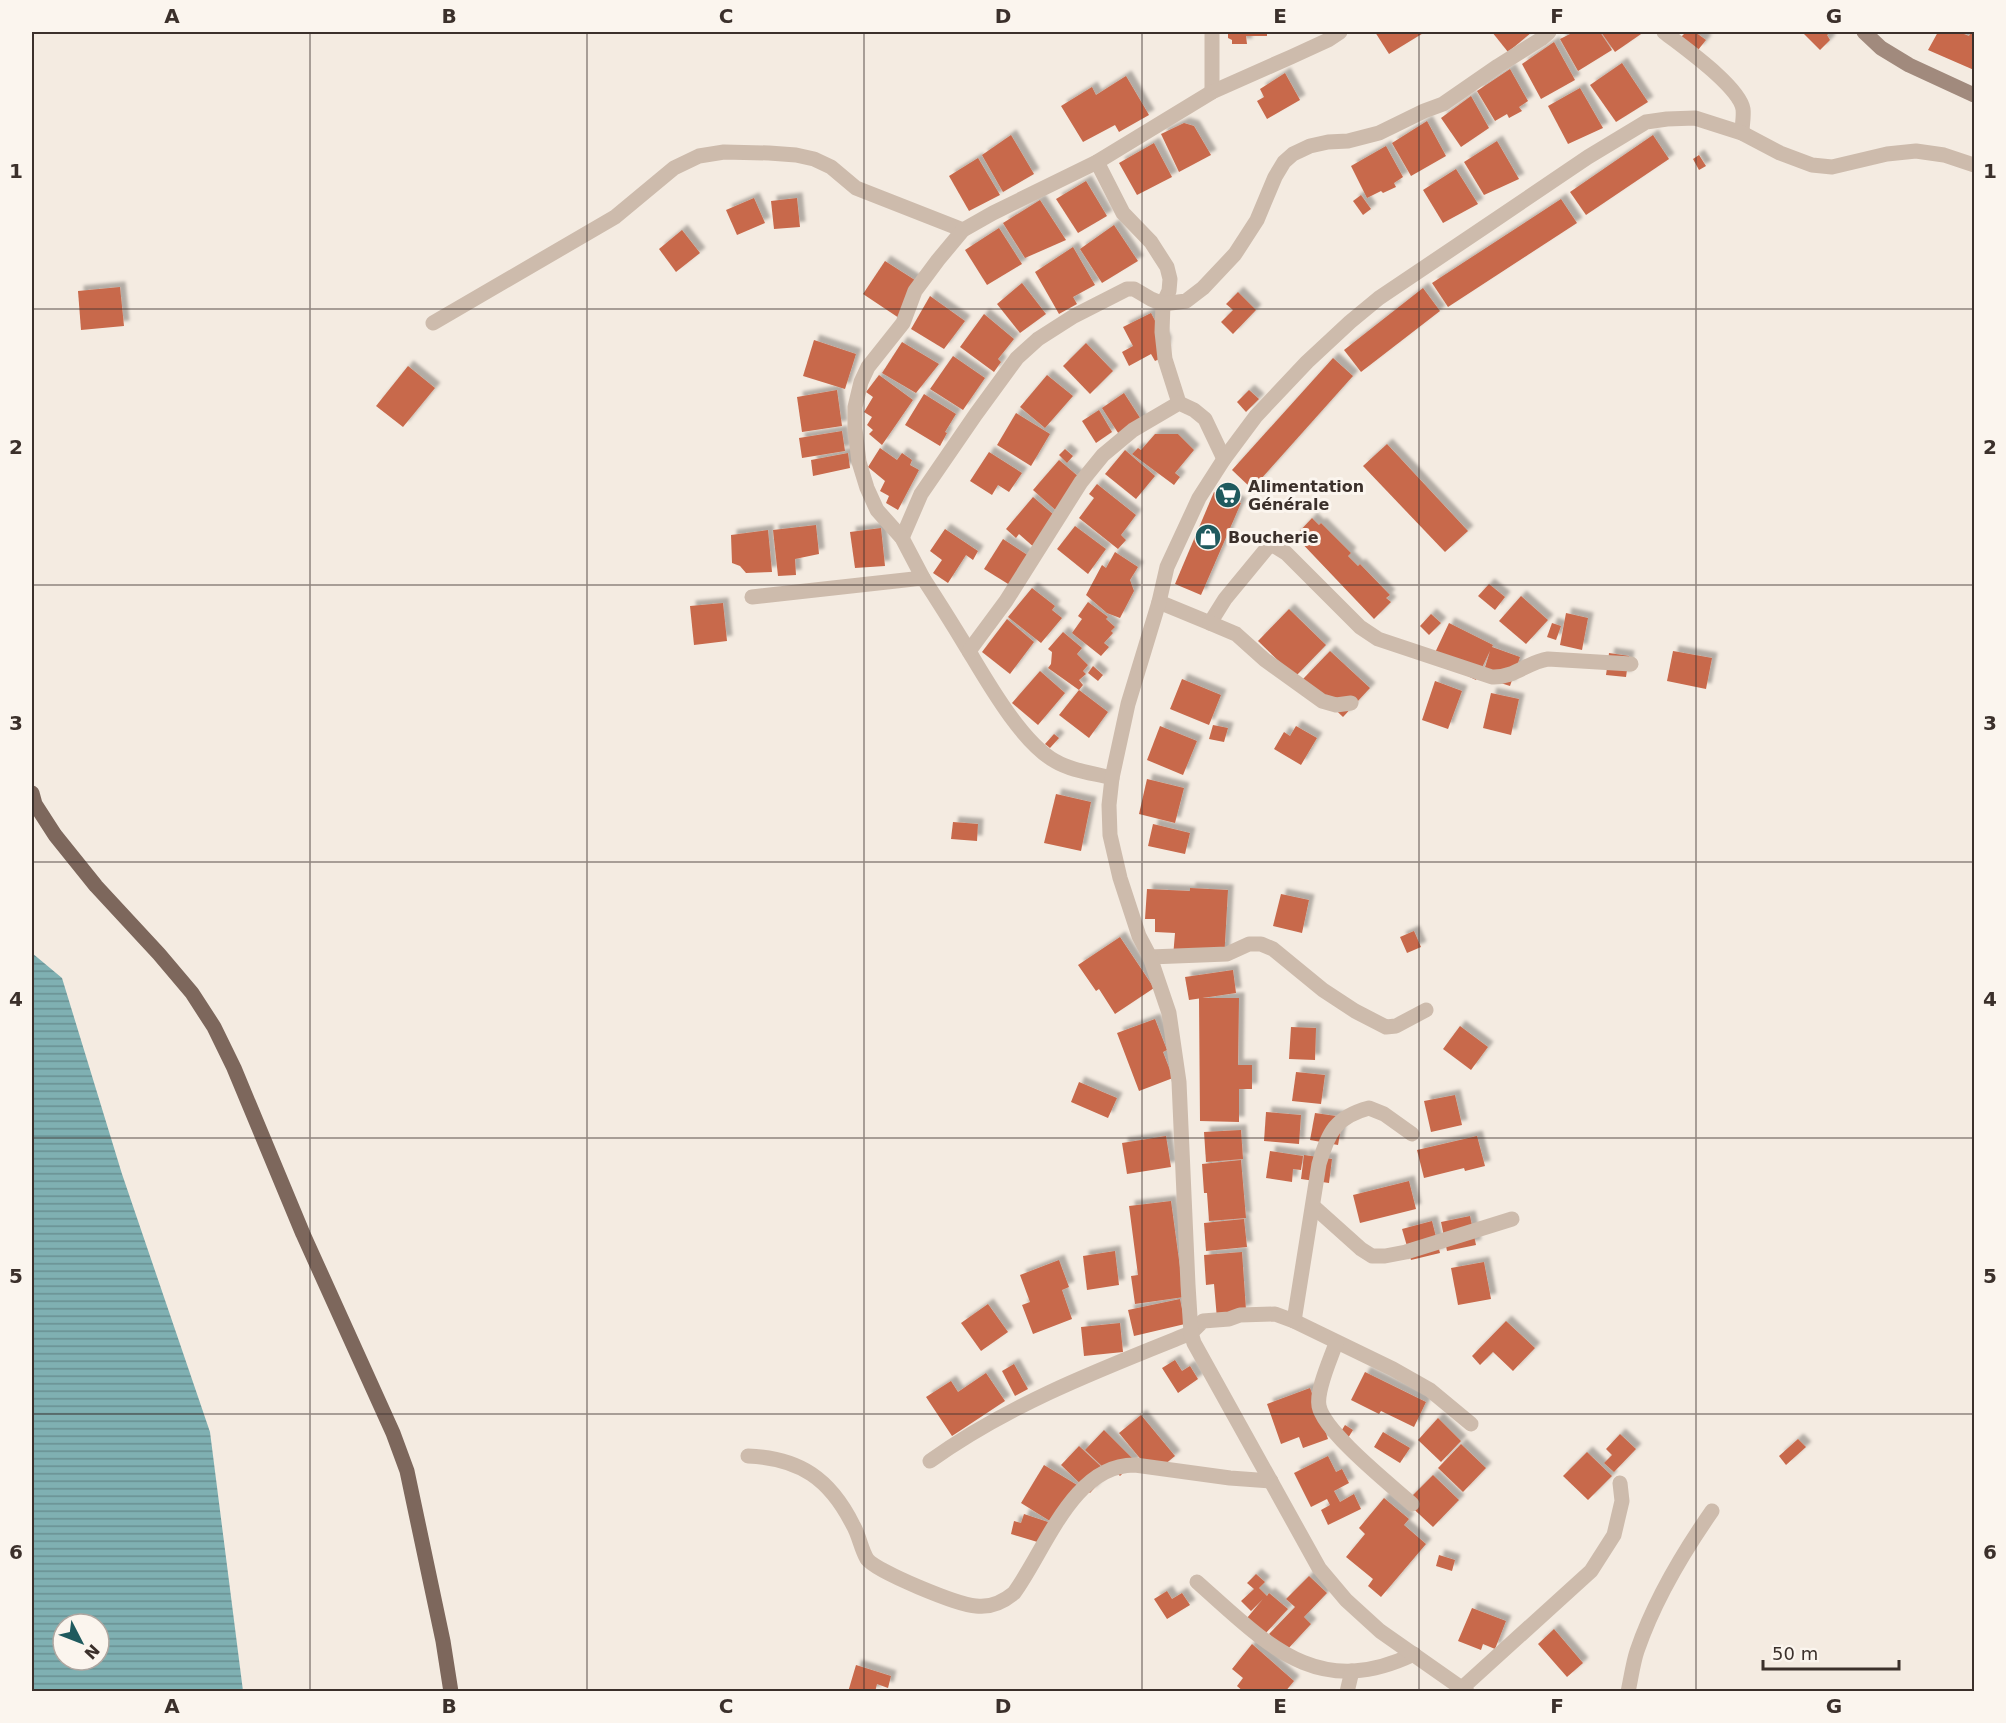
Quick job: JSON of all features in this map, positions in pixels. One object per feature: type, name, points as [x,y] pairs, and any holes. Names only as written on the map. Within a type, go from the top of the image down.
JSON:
[{"type":"main road","points":[[32,793],[35,804],[55,836],[96,886],[192,993],[214,1027],[234,1068],[303,1234],[393,1433],[407,1471],[443,1641],[451,1692]]},
{"type":"street","points":[[1212,32],[1212,92]]},
{"type":"street","points":[[1112,778],[1071,769],[1040,750],[1002,704],[981,673],[923,578],[902,538],[878,510],[859,462],[855,429],[857,398],[861,382],[868,367],[903,323],[915,291],[963,230],[1097,162],[1212,92],[1328,40],[1340,32]]},
{"type":"street","points":[[902,538],[921,494],[1017,358],[1038,339],[1074,316],[1127,289],[1134,289],[1163,304],[1186,301],[1203,288],[1235,254],[1257,220],[1275,177],[1284,162],[1293,154],[1310,146],[1348,141],[1379,133],[1443,104],[1549,32]]},
{"type":"street","points":[[1664,32],[1736,93],[1743,109],[1742,132]]},
{"type":"street","points":[[1864,32],[1881,48],[1909,65],[1974,95]]},
{"type":"street","points":[[1620,1483],[1622,1501],[1614,1535],[1591,1571],[1465,1690],[1380,1630],[1346,1600],[1319,1568],[1194,1343],[1191,1333],[1179,1082],[1169,1013],[1150,957],[1136,927],[1120,878],[1110,835],[1109,805],[1112,778],[1128,704],[1159,602],[1167,567],[1199,498],[1256,416],[1307,362],[1379,298],[1619,137],[1646,122],[1695,118],[1742,132],[1780,153],[1812,165],[1832,167],[1887,154],[1917,151],[1944,155],[1974,165]]},
{"type":"street","points":[[433,323],[615,217],[674,168],[699,156],[724,152],[769,153],[814,159],[831,167],[856,188],[963,230]]},
{"type":"street","points":[[1097,162],[1123,213],[1151,242],[1167,267],[1170,279],[1169,291],[1163,304],[1162,332],[1165,359],[1179,403],[1194,410],[1205,419],[1224,459]]},
{"type":"street","points":[[969,651],[1006,602],[1082,482],[1103,455],[1133,430],[1179,403]]},
{"type":"street","points":[[1210,623],[1225,599],[1267,549],[1273,545],[1286,553],[1360,627],[1378,639],[1422,654],[1492,677],[1512,675],[1539,660],[1548,659],[1631,664]]},
{"type":"street","points":[[752,597],[923,578]]},
{"type":"street","points":[[1159,602],[1236,634],[1265,660],[1322,701],[1336,705],[1351,703]]},
{"type":"street","points":[[1150,957],[1227,954],[1249,944],[1261,944],[1273,949],[1323,990],[1355,1011],[1386,1027],[1396,1026],[1426,1010]]},
{"type":"street","points":[[1294,1321],[1319,1164],[1326,1139],[1348,1116],[1369,1108],[1384,1114],[1412,1134]]},
{"type":"street","points":[[1313,1206],[1372,1256],[1406,1252],[1512,1219]]},
{"type":"street","points":[[930,1461],[961,1439],[1031,1401],[1191,1333],[1203,1321],[1228,1319],[1240,1315],[1275,1314],[1294,1321],[1393,1369],[1430,1390],[1471,1424]]},
{"type":"street","points":[[1336,1342],[1320,1393],[1319,1406],[1335,1431],[1412,1504]]},
{"type":"street","points":[[748,1456],[791,1462],[829,1488],[845,1508],[867,1558],[873,1565],[921,1587],[975,1606],[989,1606],[1002,1602],[1014,1593],[1066,1509],[1084,1488],[1111,1469],[1123,1465],[1136,1465],[1230,1478],[1271,1481]]},
{"type":"street","points":[[1628,1692],[1637,1651],[1657,1604],[1683,1552],[1712,1511]]},
{"type":"street","points":[[1197,1582],[1269,1644],[1289,1657],[1311,1666],[1333,1671],[1378,1668],[1414,1654]]},
{"type":"street","points":[[1347,1692],[1352,1671]]},
{"type":"water","points":[[32,953],[62,978],[122,1174],[210,1432],[243,1691],[32,1691]]},
{"type":"building","points":[[1228,32],[1267,32],[1267,36],[1246,36],[1247,44],[1232,44],[1232,40],[1228,38]]},
{"type":"building","points":[[1375,32],[1425,32],[1389,54]]},
{"type":"building","points":[[1492,32],[1532,32],[1508,52]]},
{"type":"building","points":[[1574,32],[1600,32],[1612,50],[1578,71],[1560,39]]},
{"type":"building","points":[[1601,32],[1644,32],[1615,52]]},
{"type":"building","points":[[1686,32],[1695,32],[1706,40],[1698,50],[1681,37]]},
{"type":"building","points":[[1802,32],[1831,32],[1827,35],[1830,40],[1820,50]]},
{"type":"building","points":[[1938,32],[1959,32],[1969,36],[1971,32],[1974,32],[1974,70],[1928,50]]},
{"type":"building","points":[[1554,42],[1575,80],[1541,99],[1522,64]]},
{"type":"building","points":[[1622,63],[1648,102],[1616,122],[1590,85]]},
{"type":"building","points":[[1510,69],[1528,101],[1519,107],[1522,111],[1509,118],[1507,114],[1495,121],[1477,91]]},
{"type":"building","points":[[1285,73],[1300,100],[1267,119],[1257,101],[1264,97],[1260,89]]},
{"type":"building","points":[[1126,76],[1149,115],[1119,132],[1115,125],[1083,142],[1061,106],[1092,87],[1096,95]]},
{"type":"building","points":[[1580,88],[1603,128],[1568,144],[1548,106]]},
{"type":"building","points":[[1471,96],[1489,128],[1461,147],[1441,118]]},
{"type":"building","points":[[1427,121],[1446,156],[1411,176],[1392,143]]},
{"type":"building","points":[[1184,123],[1194,126],[1211,155],[1179,172],[1161,134]]},
{"type":"building","points":[[1011,135],[1034,174],[1003,192],[982,155]]},
{"type":"building","points":[[1653,135],[1669,159],[1586,215],[1570,192]]},
{"type":"building","points":[[1497,141],[1519,179],[1484,195],[1464,162]]},
{"type":"building","points":[[1154,143],[1172,177],[1137,195],[1119,163]]},
{"type":"building","points":[[1386,146],[1403,177],[1394,183],[1396,187],[1367,198],[1351,166]]},
{"type":"building","points":[[1699,155],[1706,166],[1699,170],[1693,159]]},
{"type":"building","points":[[978,158],[1000,195],[969,211],[949,176]]},
{"type":"building","points":[[1456,169],[1478,204],[1443,223],[1423,190]]},
{"type":"building","points":[[1086,181],[1107,216],[1078,233],[1056,199]]},
{"type":"building","points":[[1361,195],[1371,209],[1363,215],[1353,201]]},
{"type":"building","points":[[754,198],[765,223],[737,235],[726,210]]},
{"type":"building","points":[[797,198],[800,227],[774,229],[771,201]]},
{"type":"building","points":[[1561,199],[1577,223],[1448,307],[1432,283]]},
{"type":"building","points":[[1040,200],[1066,240],[1025,258],[1003,223]]},
{"type":"building","points":[[1114,225],[1138,261],[1102,283],[1080,249]]},
{"type":"building","points":[[999,228],[1022,264],[987,285],[965,250]]},
{"type":"building","points":[[682,230],[700,253],[676,272],[659,249]]},
{"type":"building","points":[[1073,247],[1095,285],[1073,297],[1077,304],[1059,314],[1035,272]]},
{"type":"building","points":[[885,261],[921,284],[899,318],[863,294]]},
{"type":"building","points":[[1022,283],[1046,314],[1020,333],[997,304]]},
{"type":"building","points":[[120,287],[124,326],[81,330],[78,291]]},
{"type":"building","points":[[1423,288],[1440,311],[1361,372],[1344,350]]},
{"type":"building","points":[[1238,292],[1256,310],[1233,334],[1221,322],[1233,310],[1226,304]]},
{"type":"building","points":[[930,296],[965,321],[944,349],[911,329]]},
{"type":"building","points":[[1151,313],[1166,342],[1164,357],[1155,361],[1151,354],[1129,366],[1122,352],[1133,346],[1123,327]]},
{"type":"building","points":[[984,314],[1014,339],[998,359],[1001,362],[994,372],[960,347]]},
{"type":"building","points":[[814,340],[856,354],[845,389],[803,376]]},
{"type":"building","points":[[902,342],[939,364],[916,393],[882,373]]},
{"type":"building","points":[[1086,343],[1113,371],[1090,394],[1063,366]]},
{"type":"building","points":[[953,356],[985,378],[963,410],[930,389]]},
{"type":"building","points":[[1333,358],[1353,376],[1252,489],[1232,470]]},
{"type":"building","points":[[408,366],[435,388],[403,427],[376,406]]},
{"type":"building","points":[[879,375],[913,400],[882,445],[869,434],[873,430],[867,425],[872,417],[864,412],[873,397],[866,392]]},
{"type":"building","points":[[1047,375],[1073,396],[1045,428],[1020,407]]},
{"type":"building","points":[[837,390],[842,426],[802,432],[797,397]]},
{"type":"building","points":[[1249,390],[1259,399],[1246,412],[1237,402]]},
{"type":"building","points":[[1124,393],[1144,424],[1122,439],[1102,408]]},
{"type":"building","points":[[924,394],[956,414],[940,446],[905,425]]},
{"type":"building","points":[[1099,410],[1112,432],[1096,443],[1082,421]]},
{"type":"building","points":[[1016,413],[1050,434],[1031,466],[997,445]]},
{"type":"building","points":[[842,431],[845,451],[802,458],[799,438]]},
{"type":"building","points":[[1155,434],[1178,434],[1194,450],[1175,473],[1180,477],[1174,485],[1132,454],[1138,448],[1141,450]]},
{"type":"building","points":[[1387,444],[1468,531],[1445,552],[1363,466]]},
{"type":"building","points":[[880,448],[897,460],[902,453],[912,460],[910,465],[919,470],[898,510],[886,503],[889,496],[880,491],[885,481],[868,467]]},
{"type":"building","points":[[1065,449],[1073,456],[1067,463],[1059,455]]},
{"type":"building","points":[[1125,450],[1155,476],[1136,499],[1105,474]]},
{"type":"building","points":[[989,452],[1022,473],[1009,492],[998,485],[992,495],[970,481]]},
{"type":"building","points":[[848,453],[850,468],[813,476],[811,460]]},
{"type":"building","points":[[1059,460],[1086,483],[1060,514],[1033,490]]},
{"type":"building","points":[[1097,484],[1136,515],[1121,535],[1126,540],[1118,549],[1079,518],[1094,498],[1089,494]]},
{"type":"building","points":[[1214,492],[1241,503],[1201,595],[1175,584]]},
{"type":"building","points":[[1033,497],[1061,521],[1036,549],[1019,534],[1016,538],[1006,529]]},
{"type":"building","points":[[1312,518],[1319,525],[1321,523],[1351,553],[1348,556],[1358,566],[1360,564],[1390,595],[1386,598],[1391,602],[1374,619],[1295,536]]},
{"type":"building","points":[[816,525],[819,554],[795,559],[796,575],[778,576],[773,530]]},
{"type":"building","points":[[1075,526],[1106,549],[1088,574],[1057,549]]},
{"type":"building","points":[[881,528],[885,566],[855,568],[850,532]]},
{"type":"building","points":[[945,529],[978,551],[973,560],[966,555],[948,583],[933,573],[942,560],[930,551]]},
{"type":"building","points":[[768,530],[772,572],[746,573],[740,566],[732,563],[731,535]]},
{"type":"building","points":[[1003,539],[1032,558],[1013,587],[984,569]]},
{"type":"building","points":[[1115,552],[1138,567],[1130,580],[1134,591],[1120,618],[1107,613],[1086,595],[1102,565],[1106,568]]},
{"type":"building","points":[[1489,584],[1505,597],[1495,610],[1478,596]]},
{"type":"building","points":[[1032,588],[1055,606],[1052,610],[1062,618],[1041,643],[1008,617]]},
{"type":"building","points":[[1521,596],[1548,620],[1526,644],[1499,621]]},
{"type":"building","points":[[1088,602],[1108,617],[1106,619],[1115,627],[1104,643],[1109,647],[1101,656],[1072,633],[1082,619],[1078,616]]},
{"type":"building","points":[[723,603],[727,641],[694,645],[690,606]]},
{"type":"building","points":[[1289,609],[1326,645],[1295,677],[1258,641]]},
{"type":"building","points":[[1566,613],[1588,618],[1582,650],[1560,645]]},
{"type":"building","points":[[1431,614],[1441,623],[1429,635],[1420,626]]},
{"type":"building","points":[[1007,619],[1034,642],[1010,674],[982,652]]},
{"type":"building","points":[[1449,623],[1493,645],[1492,647],[1520,657],[1510,686],[1482,677],[1490,651],[1476,680],[1432,659]]},
{"type":"building","points":[[1552,623],[1561,626],[1556,640],[1547,637]]},
{"type":"building","points":[[1063,632],[1082,648],[1077,654],[1088,665],[1083,671],[1086,674],[1079,680],[1083,685],[1079,690],[1048,668],[1051,664],[1052,652],[1048,649]]},
{"type":"building","points":[[1330,651],[1370,688],[1343,717],[1303,679]]},
{"type":"building","points":[[1673,651],[1712,658],[1706,689],[1667,681]]},
{"type":"building","points":[[1609,653],[1629,656],[1626,677],[1606,675]]},
{"type":"building","points":[[1093,666],[1103,675],[1098,681],[1088,673]]},
{"type":"building","points":[[1040,671],[1065,693],[1038,725],[1012,703]]},
{"type":"building","points":[[1182,679],[1221,695],[1209,725],[1170,709]]},
{"type":"building","points":[[1435,681],[1462,691],[1448,729],[1422,720]]},
{"type":"building","points":[[1079,690],[1108,712],[1089,738],[1059,715]]},
{"type":"building","points":[[1491,693],[1519,699],[1511,735],[1483,728]]},
{"type":"building","points":[[1213,725],[1228,728],[1224,742],[1209,739]]},
{"type":"building","points":[[1160,726],[1197,741],[1183,775],[1147,760]]},
{"type":"building","points":[[1296,726],[1317,738],[1301,765],[1274,749],[1284,732],[1290,736]]},
{"type":"building","points":[[1054,734],[1059,738],[1050,748],[1045,744]]},
{"type":"building","points":[[1147,779],[1184,788],[1175,823],[1139,814]]},
{"type":"building","points":[[1056,794],[1091,802],[1081,851],[1044,843]]},
{"type":"building","points":[[953,822],[978,824],[977,841],[951,839]]},
{"type":"building","points":[[1153,824],[1190,833],[1185,854],[1148,846]]},
{"type":"building","points":[[1190,888],[1228,890],[1224,960],[1173,957],[1175,933],[1155,932],[1155,919],[1145,919],[1147,889],[1190,891]]},
{"type":"building","points":[[1281,894],[1309,900],[1302,933],[1273,926]]},
{"type":"building","points":[[1414,931],[1421,947],[1407,953],[1400,937]]},
{"type":"building","points":[[1120,937],[1154,988],[1115,1014],[1099,989],[1096,991],[1078,965]]},
{"type":"building","points":[[1233,970],[1236,993],[1189,1000],[1185,977]]},
{"type":"building","points":[[1199,998],[1239,998],[1238,1065],[1252,1065],[1252,1089],[1239,1089],[1239,1122],[1200,1121]]},
{"type":"building","points":[[1155,1019],[1167,1050],[1163,1052],[1173,1078],[1139,1091],[1117,1033]]},
{"type":"building","points":[[1460,1026],[1488,1047],[1471,1070],[1443,1049]]},
{"type":"building","points":[[1291,1027],[1316,1028],[1315,1060],[1289,1059]]},
{"type":"building","points":[[1296,1072],[1325,1075],[1321,1104],[1292,1101]]},
{"type":"building","points":[[1079,1082],[1117,1098],[1108,1118],[1071,1102]]},
{"type":"building","points":[[1455,1095],[1462,1125],[1431,1132],[1424,1101]]},
{"type":"building","points":[[1266,1112],[1301,1115],[1299,1144],[1264,1141]]},
{"type":"building","points":[[1315,1113],[1343,1117],[1338,1145],[1310,1140]]},
{"type":"building","points":[[1241,1130],[1243,1159],[1206,1162],[1204,1132]]},
{"type":"building","points":[[1166,1136],[1171,1167],[1127,1174],[1122,1143]]},
{"type":"building","points":[[1477,1136],[1485,1166],[1465,1171],[1464,1168],[1424,1178],[1417,1150]]},
{"type":"building","points":[[1270,1151],[1303,1156],[1301,1170],[1293,1169],[1292,1182],[1266,1178]]},
{"type":"building","points":[[1304,1155],[1332,1159],[1329,1183],[1301,1179]]},
{"type":"building","points":[[1241,1160],[1246,1218],[1209,1221],[1202,1164]]},
{"type":"building","points":[[1409,1181],[1416,1209],[1360,1223],[1353,1195]]},
{"type":"building","points":[[1171,1201],[1184,1297],[1135,1304],[1131,1276],[1138,1275],[1129,1206]]},
{"type":"building","points":[[1470,1216],[1476,1245],[1447,1251],[1441,1222]]},
{"type":"building","points":[[1244,1219],[1247,1247],[1206,1251],[1204,1223]]},
{"type":"building","points":[[1432,1221],[1440,1253],[1411,1260],[1402,1229]]},
{"type":"building","points":[[1115,1251],[1119,1285],[1087,1290],[1083,1256]]},
{"type":"building","points":[[1242,1252],[1246,1310],[1217,1319],[1214,1284],[1206,1285],[1204,1255]]},
{"type":"building","points":[[1059,1260],[1069,1287],[1062,1290],[1072,1319],[1033,1334],[1022,1305],[1030,1302],[1020,1275]]},
{"type":"building","points":[[1484,1262],[1491,1299],[1458,1305],[1451,1268]]},
{"type":"building","points":[[1180,1299],[1185,1324],[1134,1336],[1128,1310]]},
{"type":"building","points":[[988,1304],[1008,1332],[981,1351],[961,1323]]},
{"type":"building","points":[[1506,1321],[1535,1348],[1513,1371],[1493,1352],[1480,1365],[1472,1356]]},
{"type":"building","points":[[1120,1323],[1123,1352],[1084,1356],[1081,1327]]},
{"type":"building","points":[[1175,1360],[1182,1371],[1190,1366],[1198,1379],[1178,1393],[1162,1368]]},
{"type":"building","points":[[1014,1364],[1028,1389],[1015,1396],[1002,1371]]},
{"type":"building","points":[[1365,1372],[1426,1402],[1414,1427],[1381,1411],[1379,1414],[1351,1400]]},
{"type":"building","points":[[986,1373],[1005,1401],[952,1436],[926,1397],[951,1381],[958,1392]]},
{"type":"building","points":[[1310,1388],[1328,1439],[1303,1448],[1299,1437],[1281,1444],[1267,1404]]},
{"type":"building","points":[[1141,1415],[1175,1456],[1153,1474],[1119,1433]]},
{"type":"building","points":[[1438,1418],[1461,1441],[1441,1462],[1418,1440]]},
{"type":"building","points":[[1345,1425],[1353,1430],[1348,1438],[1340,1433]]},
{"type":"building","points":[[1104,1430],[1135,1461],[1120,1476],[1109,1465],[1105,1469],[1085,1450]]},
{"type":"building","points":[[1383,1432],[1410,1448],[1400,1463],[1374,1447]]},
{"type":"building","points":[[1620,1434],[1636,1449],[1614,1472],[1604,1463],[1612,1455],[1606,1449]]},
{"type":"building","points":[[1798,1439],[1806,1447],[1786,1465],[1779,1456]]},
{"type":"building","points":[[1461,1444],[1486,1468],[1463,1492],[1438,1468]]},
{"type":"building","points":[[1079,1446],[1108,1473],[1090,1493],[1061,1465]]},
{"type":"building","points":[[1587,1452],[1612,1476],[1588,1500],[1563,1476]]},
{"type":"building","points":[[1328,1456],[1336,1472],[1342,1469],[1349,1483],[1334,1491],[1340,1502],[1354,1494],[1361,1509],[1328,1525],[1321,1510],[1330,1505],[1327,1499],[1311,1507],[1294,1473]]},
{"type":"building","points":[[1044,1465],[1082,1488],[1058,1526],[1021,1503]]},
{"type":"building","points":[[1433,1475],[1459,1500],[1433,1527],[1406,1502]]},
{"type":"building","points":[[1384,1498],[1409,1519],[1404,1525],[1426,1544],[1381,1597],[1368,1586],[1373,1579],[1346,1557],[1365,1534],[1359,1528]]},
{"type":"building","points":[[1024,1514],[1051,1523],[1044,1544],[1011,1534],[1014,1521],[1021,1523]]},
{"type":"building","points":[[1439,1555],[1455,1560],[1452,1571],[1436,1566]]},
{"type":"building","points":[[1256,1574],[1265,1582],[1259,1588],[1267,1596],[1269,1593],[1288,1609],[1265,1634],[1247,1618],[1263,1599],[1251,1611],[1241,1601],[1254,1589],[1247,1583]]},
{"type":"building","points":[[1309,1576],[1327,1593],[1304,1617],[1311,1624],[1286,1651],[1269,1634],[1295,1607],[1286,1599]]},
{"type":"building","points":[[1167,1591],[1172,1599],[1182,1593],[1190,1605],[1167,1619],[1154,1599]]},
{"type":"building","points":[[1472,1608],[1506,1621],[1495,1649],[1483,1644],[1481,1650],[1458,1641]]},
{"type":"building","points":[[1554,1629],[1583,1663],[1567,1677],[1538,1644]]},
{"type":"building","points":[[1252,1644],[1294,1681],[1285,1692],[1244,1692],[1237,1686],[1243,1678],[1232,1669]]},
{"type":"building","points":[[856,1665],[891,1676],[888,1688],[877,1684],[875,1692],[848,1692]]},
{"type":"place","name":"Alimentation Générale","points":[[1228,495]]},
{"type":"place","name":"Boucherie","points":[[1208,537]]}]
